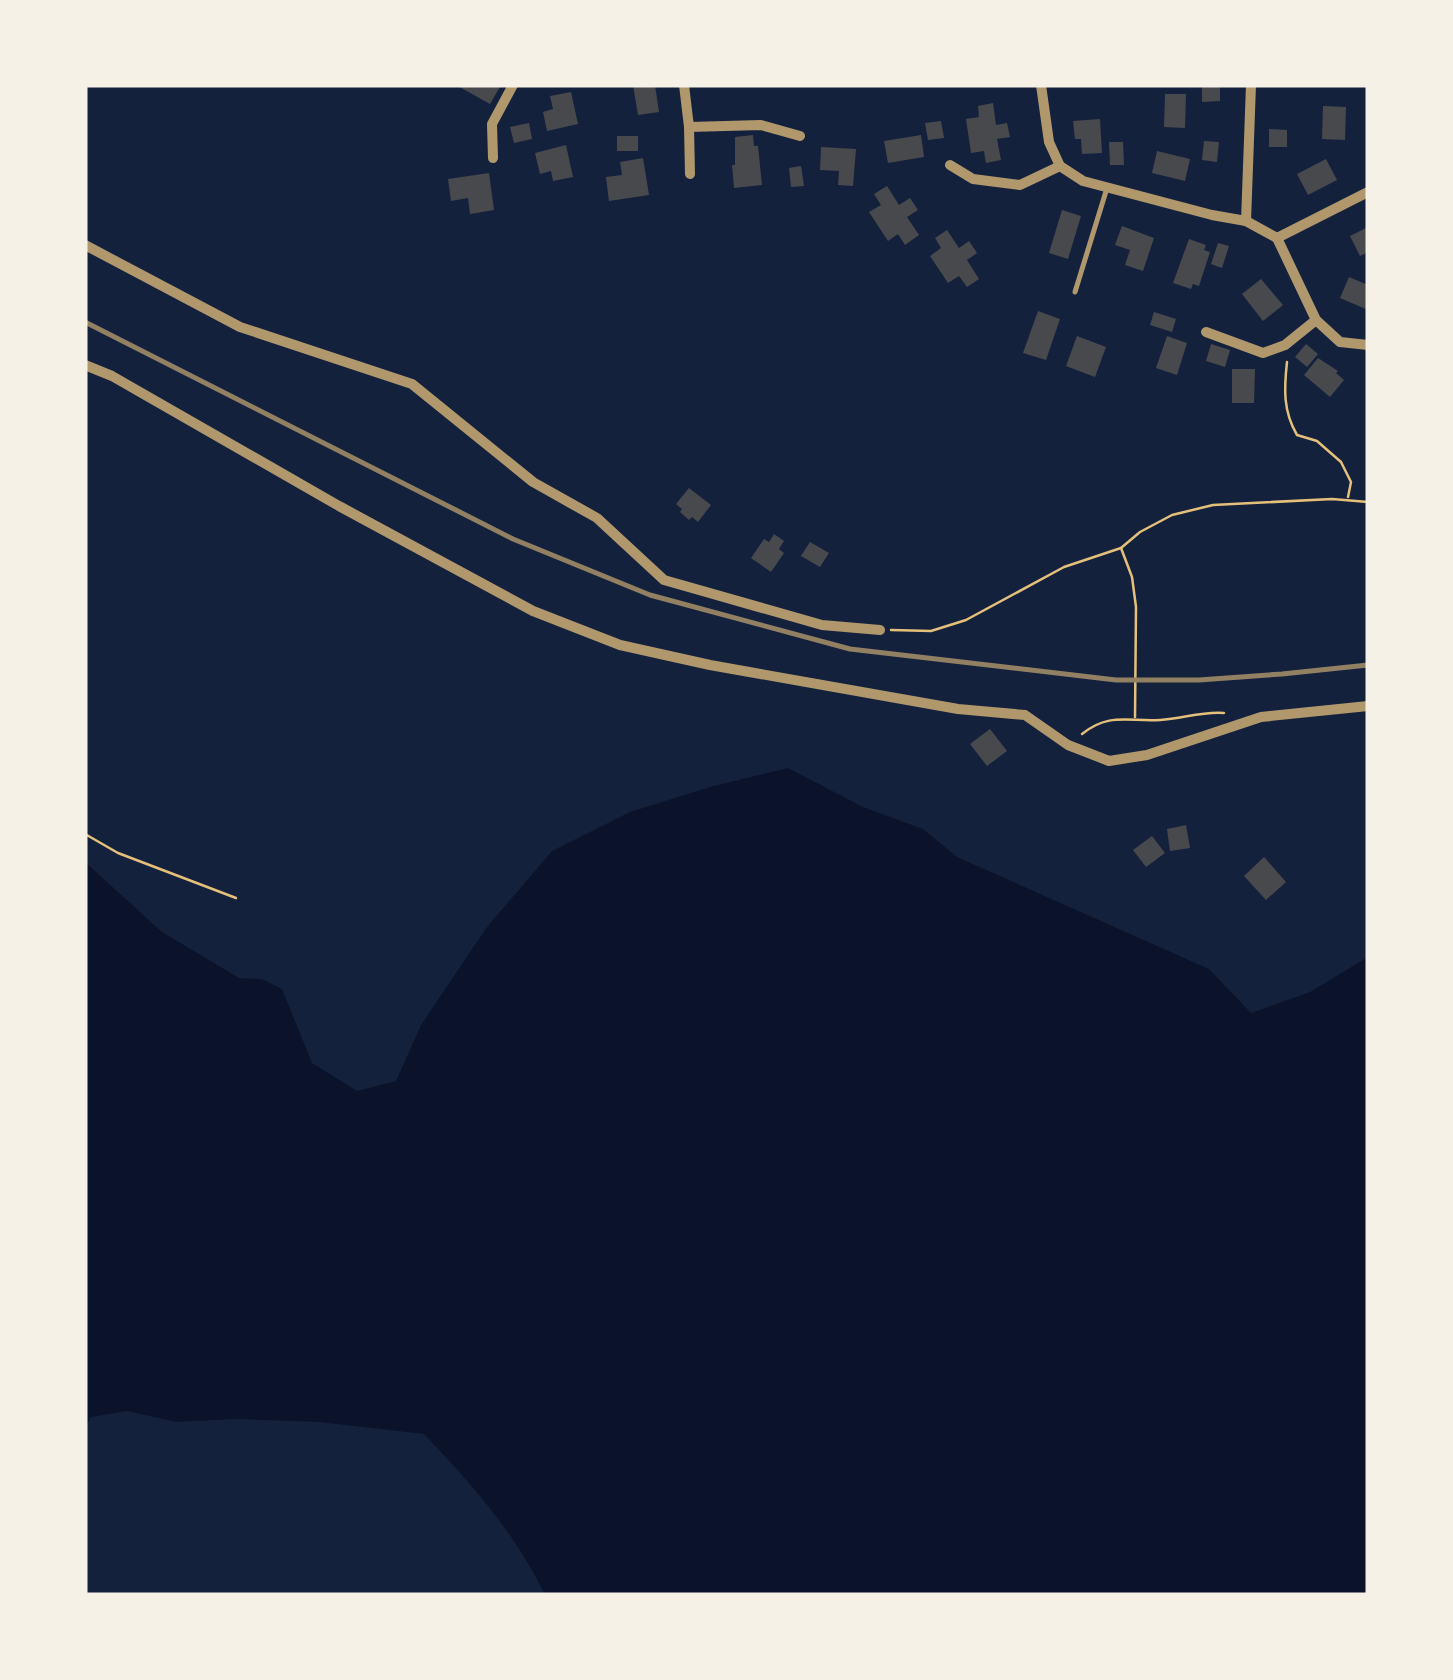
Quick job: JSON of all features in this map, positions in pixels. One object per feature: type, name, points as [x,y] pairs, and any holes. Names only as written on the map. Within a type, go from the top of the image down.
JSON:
[{"type":"street","points":[[493,158],[492,124],[513,85]]},
{"type":"street","points":[[684,85],[690,174]]},
{"type":"street","points":[[1041,85],[1049,142],[1060,166],[1083,182],[1246,221],[1278,238],[1316,320],[1340,342],[1368,344]]},
{"type":"street","points":[[1246,221],[1252,85]]},
{"type":"street","points":[[689,127],[762,125],[800,136]]},
{"type":"street","points":[[950,165],[973,179],[1020,185],[1060,166]]},
{"type":"street","points":[[1278,238],[1368,192]]},
{"type":"street","points":[[85,245],[240,328],[412,384],[533,482],[597,518],[664,580],[822,625],[880,630]]},
{"type":"street","points":[[1206,332],[1263,354],[1285,345],[1316,320]]},
{"type":"street","points":[[85,365],[112,376],[533,611],[620,646],[958,709],[1025,715],[1068,745],[1110,760],[1147,755],[1260,717],[1368,706]]},
{"type":"lane","points":[[1075,292],[1107,188]]},
{"type":"path","points":[[1285,345],[1284,400],[1290,422],[1297,434],[1317,440],[1341,462],[1350,482],[1347,500]]},
{"type":"path","points":[[880,630],[931,632],[966,620],[1064,567],[1121,548],[1140,532],[1172,516],[1212,505],[1332,498],[1368,502]]},
{"type":"path","points":[[1121,548],[1132,578],[1136,606],[1135,719]]},
{"type":"path","points":[[1068,745],[1097,722],[1226,714]]},
{"type":"path","points":[[85,834],[118,853],[236,898]]},
{"type":"water","points":[[788,768],[863,807],[923,829],[957,857],[1209,969],[1251,1013],[1310,992],[1368,957],[1368,1595],[545,1595],[491,1510],[424,1434],[319,1422],[176,1422],[127,1411],[91,1417],[85,1428],[85,862],[162,932],[239,978],[262,979],[282,989],[312,1063],[357,1091],[396,1081],[421,1025],[487,927],[552,851],[630,812]]},
{"type":"building","points":[[456,85],[501,85],[490,104]]},
{"type":"building","points":[[633,85],[655,85],[659,112],[638,115]]},
{"type":"building","points":[[1202,85],[1220,85],[1220,101],[1202,102]]},
{"type":"building","points":[[571,92],[578,124],[547,131],[543,112],[553,109],[550,96]]},
{"type":"building","points":[[1165,94],[1186,94],[1185,128],[1164,127]]},
{"type":"building","points":[[993,103],[996,125],[1007,123],[1010,137],[997,139],[1001,160],[986,163],[984,151],[971,153],[966,119],[979,117],[978,106]]},
{"type":"building","points":[[1323,106],[1346,107],[1345,140],[1322,139]]},
{"type":"building","points":[[1100,119],[1102,153],[1082,154],[1073,121]]},
{"type":"building","points":[[941,121],[944,138],[928,140],[925,123]]},
{"type":"building","points":[[529,123],[532,139],[514,143],[510,127]]},
{"type":"building","points":[[1269,129],[1287,130],[1287,147],[1269,147]]},
{"type":"building","points":[[753,135],[762,185],[734,188],[735,137]]},
{"type":"building","points":[[921,135],[924,157],[888,163],[884,141]]},
{"type":"building","points":[[617,136],[638,136],[638,151],[617,151]]},
{"type":"building","points":[[1204,141],[1219,142],[1217,162],[1202,160]]},
{"type":"building","points":[[1109,142],[1123,142],[1124,165],[1110,165]]},
{"type":"building","points":[[566,145],[573,177],[553,181],[551,171],[540,174],[535,153]]},
{"type":"building","points":[[821,147],[856,149],[853,186],[838,185],[839,171],[820,170]]},
{"type":"building","points":[[1157,151],[1190,159],[1185,181],[1152,173]]},
{"type":"building","points":[[643,158],[649,195],[609,201],[606,177],[622,175],[620,162]]},
{"type":"building","points":[[1326,159],[1337,180],[1308,195],[1297,174]]},
{"type":"building","points":[[801,166],[804,186],[791,187],[789,168]]},
{"type":"building","points":[[489,173],[494,210],[470,214],[468,198],[451,201],[448,179]]},
{"type":"building","points":[[887,186],[899,205],[910,198],[918,210],[907,217],[919,235],[905,245],[898,234],[888,241],[869,212],[881,205],[874,194]]},
{"type":"building","points":[[1062,210],[1081,216],[1068,259],[1049,253]]},
{"type":"building","points":[[1122,226],[1154,238],[1143,271],[1125,265],[1130,250],[1115,245]]},
{"type":"building","points":[[1368,227],[1368,252],[1360,256],[1350,236]]},
{"type":"building","points":[[947,230],[959,248],[969,241],[977,253],[967,260],[979,279],[967,287],[959,276],[948,283],[930,256],[941,248],[935,238]]},
{"type":"building","points":[[1189,239],[1206,245],[1204,250],[1210,252],[1199,286],[1193,284],[1191,289],[1173,283]]},
{"type":"building","points":[[1218,243],[1229,246],[1222,268],[1211,264]]},
{"type":"building","points":[[1349,277],[1368,285],[1368,310],[1340,298]]},
{"type":"building","points":[[1261,279],[1283,305],[1263,321],[1242,294]]},
{"type":"building","points":[[1038,311],[1060,319],[1046,360],[1023,353]]},
{"type":"building","points":[[1154,312],[1176,319],[1172,332],[1150,325]]},
{"type":"building","points":[[1077,336],[1106,347],[1095,377],[1066,366]]},
{"type":"building","points":[[1167,336],[1187,343],[1177,375],[1156,368]]},
{"type":"building","points":[[1211,344],[1230,350],[1225,367],[1206,361]]},
{"type":"building","points":[[1306,344],[1318,354],[1307,367],[1295,357]]},
{"type":"building","points":[[1318,358],[1344,380],[1330,397],[1304,375]]},
{"type":"building","points":[[1232,369],[1255,369],[1254,403],[1232,403]]},
{"type":"building","points":[[689,488],[711,505],[698,522],[692,517],[689,520],[676,504]]},
{"type":"building","points":[[774,534],[784,541],[779,549],[784,553],[771,572],[751,558],[764,539],[769,542]]},
{"type":"building","points":[[810,542],[829,553],[820,567],[801,556]]},
{"type":"building","points":[[990,729],[1007,751],[987,766],[970,744]]},
{"type":"building","points":[[1186,825],[1190,848],[1170,851],[1167,829]]},
{"type":"building","points":[[1152,836],[1165,853],[1146,867],[1133,850]]},
{"type":"building","points":[[1264,857],[1286,882],[1266,900],[1244,876]]},
{"type":"railway","points":[[85,322],[513,539],[650,595],[850,649],[1116,680],[1199,680],[1368,665]]}]
